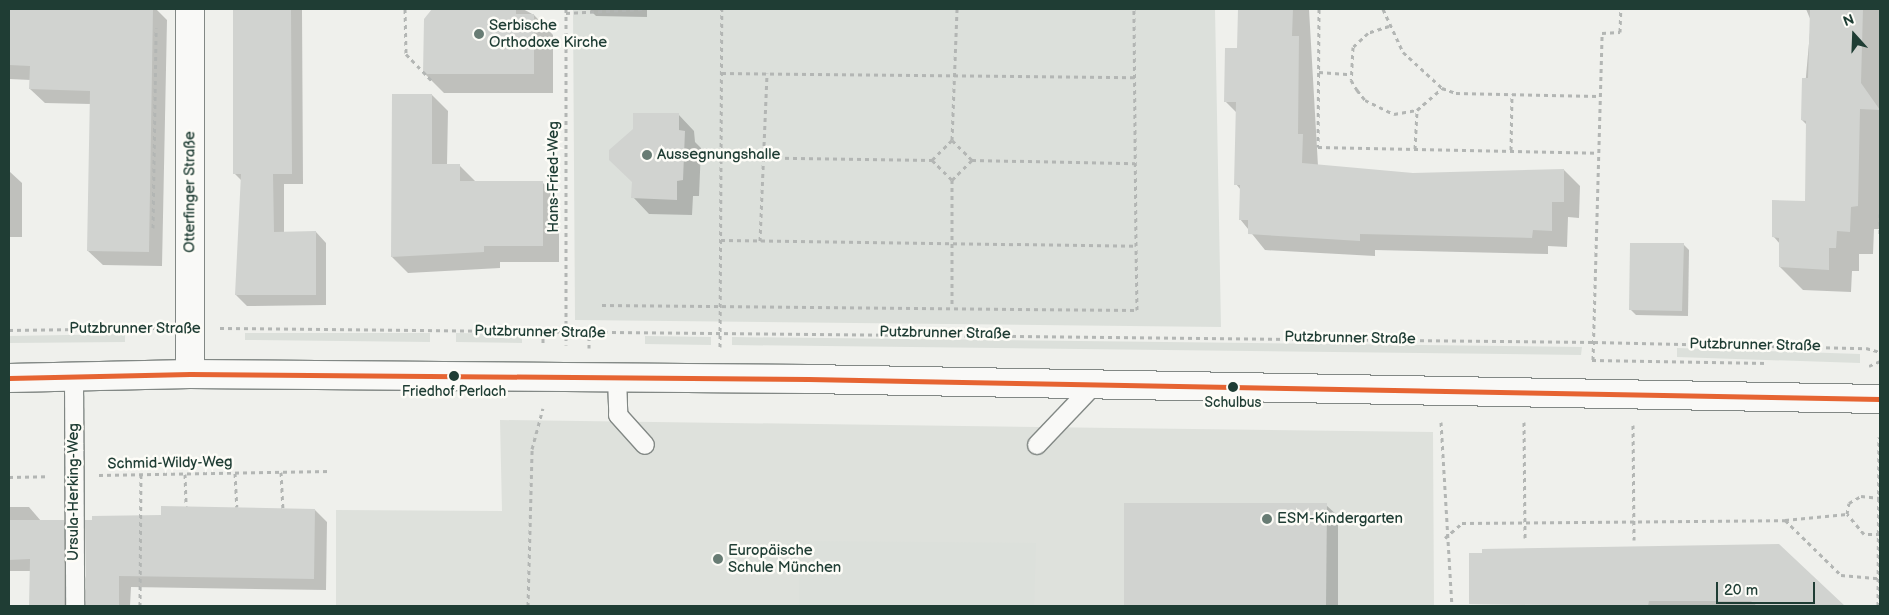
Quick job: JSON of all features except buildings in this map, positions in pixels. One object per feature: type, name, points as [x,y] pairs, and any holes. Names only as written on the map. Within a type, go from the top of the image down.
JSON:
[{"type":"main road","name":"Otterfinger Straße","points":[[190,9],[190,374]]},
{"type":"main road","points":[[9,378],[190,374],[617,377],[1880,399]]},
{"type":"lane","name":"Ursula-Herking-Weg","points":[[74,377],[75,606]]},
{"type":"lane","points":[[617,377],[618,415],[645,444]]},
{"type":"lane","points":[[1037,445],[1096,384]]},
{"type":"path","points":[[405,9],[406,54],[434,83]]},
{"type":"path","points":[[566,11],[643,9]]},
{"type":"path","points":[[720,347],[722,9]]},
{"type":"path","points":[[932,160],[952,140],[957,9]]},
{"type":"path","points":[[602,305],[1137,310],[1134,9]]},
{"type":"path","points":[[1319,9],[1318,147],[1511,150],[1597,154]]},
{"type":"path","points":[[1383,9],[1403,52],[1442,88],[1456,93],[1598,96]]},
{"type":"path","points":[[1593,360],[1598,96],[1602,33],[1620,32],[1621,9]]},
{"type":"path","name":"Hans-Fried-Weg","points":[[566,11],[566,346]]},
{"type":"path","points":[[1390,26],[1368,33],[1353,47],[1350,74],[1357,90],[1382,110],[1394,114],[1417,110],[1442,88]]},
{"type":"path","points":[[153,228],[153,96],[156,28]]},
{"type":"path","points":[[1319,72],[1350,74]]},
{"type":"path","points":[[722,73],[1135,77]]},
{"type":"path","points":[[760,241],[767,73]]},
{"type":"path","points":[[1511,150],[1512,94]]},
{"type":"path","points":[[1415,149],[1417,110]]},
{"type":"path","points":[[952,140],[972,160],[1135,163]]},
{"type":"path","points":[[721,157],[932,160],[952,180],[952,307]]},
{"type":"path","points":[[952,180],[972,160]]},
{"type":"path","points":[[1880,214],[1880,235]]},
{"type":"path","points":[[721,240],[1136,246]]},
{"type":"path","name":"Putzbrunner Straße","points":[[9,330],[190,328],[566,331],[588,334],[720,330],[1594,342],[1866,348],[1880,352]]},
{"type":"path","points":[[543,331],[543,346]]},
{"type":"path","points":[[588,334],[588,353]]},
{"type":"path","points":[[528,606],[532,449],[543,411]]},
{"type":"path","points":[[1441,420],[1445,538],[1452,606]]},
{"type":"path","points":[[1524,422],[1524,538]]},
{"type":"path","points":[[1633,424],[1634,540]]},
{"type":"path","points":[[1878,606],[1880,534],[1879,437]]},
{"type":"path","name":"Schmid-Wildy-Weg","points":[[9,477],[331,471]]},
{"type":"path","points":[[281,472],[283,508]]},
{"type":"path","points":[[235,473],[237,507]]},
{"type":"path","points":[[140,606],[141,474]]},
{"type":"path","points":[[185,474],[186,506]]},
{"type":"path","points":[[1847,514],[1849,503],[1861,496],[1880,498]]},
{"type":"path","points":[[1445,538],[1462,523],[1785,520],[1847,514]]},
{"type":"path","points":[[1847,514],[1864,534],[1880,534]]},
{"type":"path","points":[[1785,520],[1841,575],[1878,578]]},
{"type":"shaded area","points":[[573,9],[1215,9],[1221,327],[575,320]]},
{"type":"shaded area","points":[[245,333],[430,333],[430,342],[245,340]]},
{"type":"shaded area","points":[[456,333],[522,334],[522,343],[456,342]]},
{"type":"shaded area","points":[[125,334],[125,342],[9,343],[9,336]]},
{"type":"shaded area","points":[[645,336],[711,337],[711,345],[645,344]]},
{"type":"shaded area","points":[[732,337],[1582,347],[1581,355],[732,345]]},
{"type":"shaded area","points":[[1677,348],[1860,354],[1860,363],[1677,357]]},
{"type":"shaded area","name":"Europäische Schule München","points":[[500,420],[1433,432],[1434,606],[336,606],[336,510],[502,511]]},
{"type":"shaded area","points":[[799,541],[1036,543],[1034,606],[799,606]]},
{"type":"transit line","points":[[9,378],[190,374],[808,379],[1880,399]]},
{"type":"place","name":"Serbische Orthodoxe Kirche","points":[[479,34]]},
{"type":"place","name":"Aussegnungshalle","points":[[647,155]]},
{"type":"place","name":"Friedhof Perlach","points":[[454,376]]},
{"type":"place","name":"Schulbus","points":[[1233,387]]},
{"type":"place","name":"ESM-Kindergarten","points":[[1267,519]]},
{"type":"place","name":"Europäische Schule München","points":[[718,559]]}]
